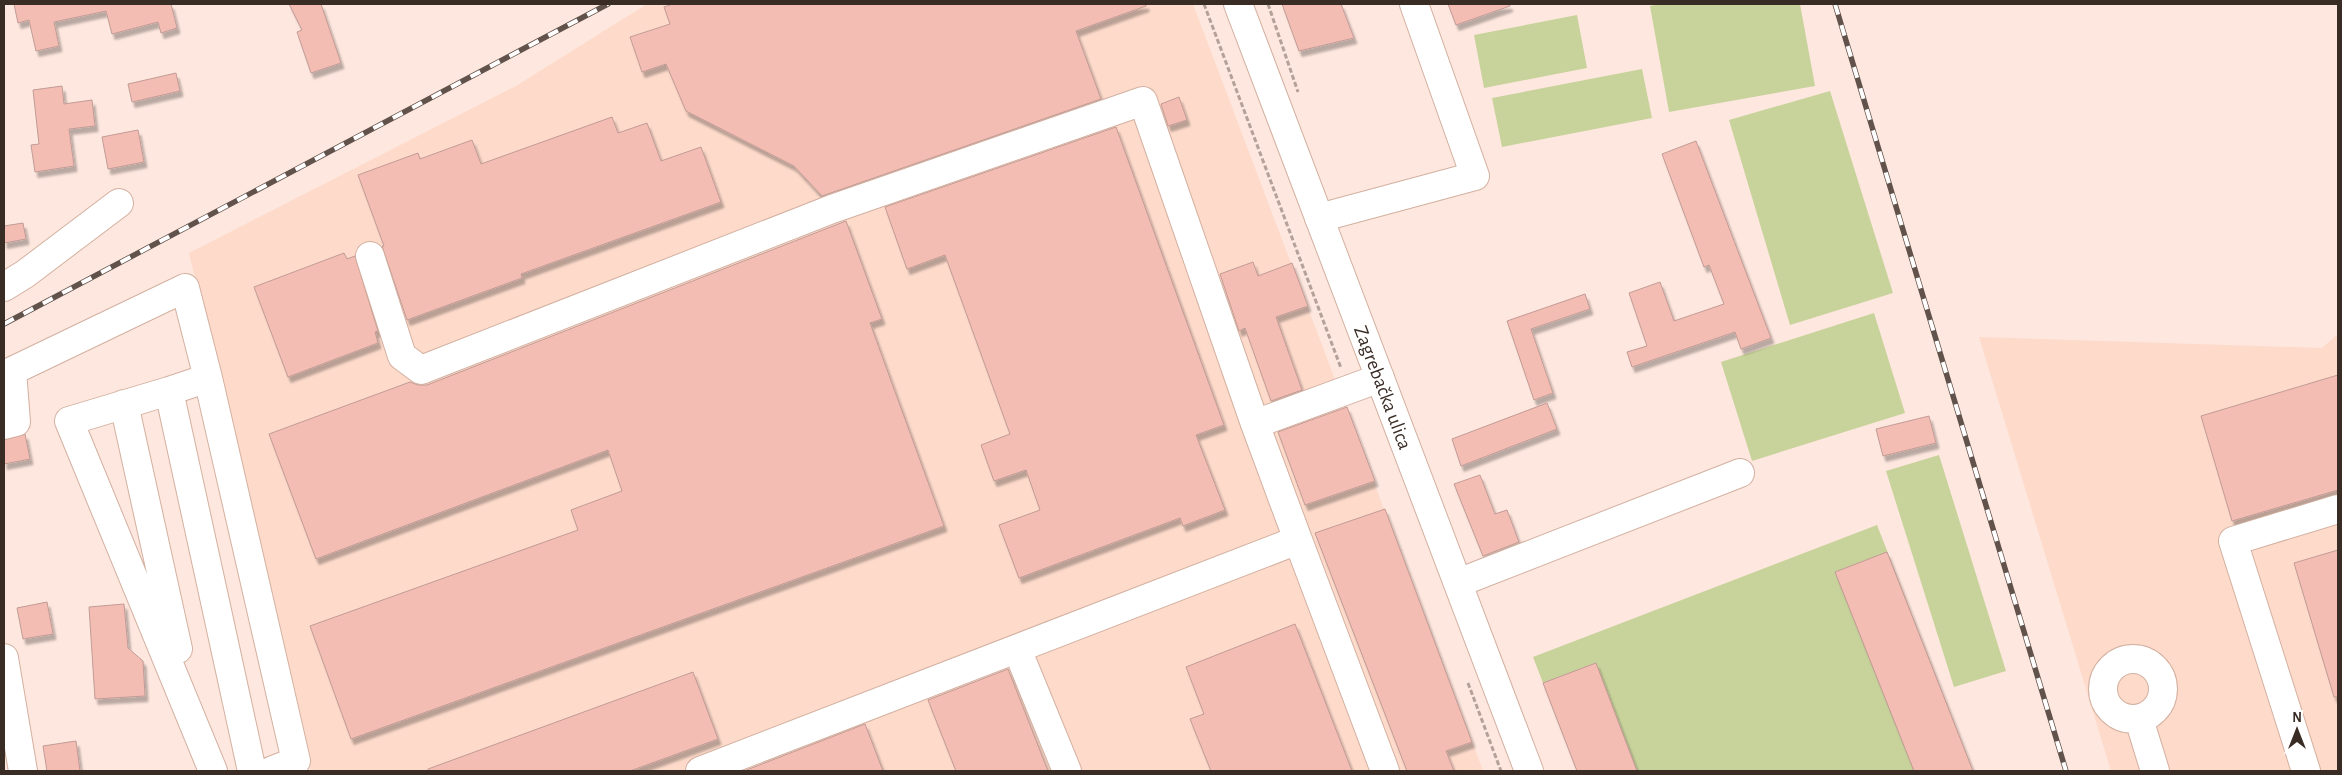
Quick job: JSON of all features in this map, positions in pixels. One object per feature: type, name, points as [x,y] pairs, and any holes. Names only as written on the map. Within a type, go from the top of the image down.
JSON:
[{"type":"main road","name":"Zagrebačka ulica","points":[[1238,4],[1529,771]]},
{"type":"main road","points":[[1319,218],[1475,176],[1414,4]]},
{"type":"main road","points":[[370,256],[402,356],[421,370],[832,209],[1143,101],[1255,424],[1385,771]]},
{"type":"main road","points":[[4,288],[119,203]]},
{"type":"main road","points":[[4,425],[16,422],[12,371],[185,288],[208,378],[297,766],[271,771]]},
{"type":"main road","points":[[208,378],[69,421],[213,771]]},
{"type":"main road","points":[[1255,424],[1380,378]]},
{"type":"main road","points":[[168,391],[252,771]]},
{"type":"main road","points":[[124,404],[196,728]]},
{"type":"main road","points":[[1458,583],[1740,473]]},
{"type":"main road","points":[[2306,771],[2233,541],[2338,509]]},
{"type":"main road","points":[[700,771],[1298,540]]},
{"type":"main road","points":[[1017,649],[1067,771]]},
{"type":"main road","points":[[4,658],[23,771]]},
{"type":"main road","points":[[2139,719],[2155,771]]},
{"type":"path","points":[[1204,4],[1349,390]]},
{"type":"shaded area","points":[[647,4],[1193,4],[1483,771],[311,771],[189,253],[516,86]]},
{"type":"shaded area","points":[[2338,334],[2338,771],[2111,771],[1979,337],[2322,348]]},
{"type":"green space","points":[[1661,4],[1800,4],[1815,86],[1669,112],[1650,6]]},
{"type":"green space","points":[[1577,15],[1587,68],[1484,88],[1474,35]]},
{"type":"green space","points":[[1642,69],[1652,118],[1502,147],[1492,98]]},
{"type":"green space","points":[[1830,91],[1893,293],[1790,325],[1729,120]]},
{"type":"green space","points":[[1874,313],[1905,413],[1752,461],[1721,362]]},
{"type":"green space","points":[[1939,455],[2006,671],[1954,687],[1886,471]]},
{"type":"green space","points":[[1877,525],[1973,771],[1577,771],[1533,657]]},
{"type":"building","points":[[14,4],[171,4],[177,28],[161,33],[158,22],[112,34],[106,11],[54,22],[59,46],[36,51],[29,20],[18,23]]},
{"type":"building","points":[[289,4],[321,4],[341,63],[311,73],[297,32],[302,30]]},
{"type":"building","points":[[673,4],[1146,4],[1146,6],[1076,31],[1101,99],[822,196],[794,166],[686,111],[666,64],[642,72],[630,37],[670,24],[664,7]]},
{"type":"building","points":[[1282,4],[1341,4],[1354,38],[1299,51]]},
{"type":"building","points":[[1448,4],[1509,4],[1510,6],[1456,25]]},
{"type":"building","points":[[176,73],[180,91],[132,102],[128,84]]},
{"type":"building","points":[[62,86],[64,104],[92,100],[95,126],[69,129],[74,166],[35,172],[31,145],[39,144],[33,90]]},
{"type":"building","points":[[1179,97],[1187,120],[1168,126],[1161,104]]},
{"type":"building","points":[[612,117],[618,133],[647,123],[661,161],[701,147],[721,202],[521,274],[522,278],[407,320],[382,246],[384,246],[358,175],[418,153],[420,159],[472,140],[481,164]]},
{"type":"building","points":[[1116,127],[1224,425],[1196,435],[1225,510],[1183,526],[1180,518],[1019,578],[999,525],[1040,510],[1026,470],[994,481],[981,445],[1010,434],[945,255],[907,269],[885,207]]},
{"type":"building","points":[[138,130],[144,162],[108,169],[102,137]]},
{"type":"building","points":[[1696,141],[1771,338],[1741,349],[1735,332],[1632,367],[1627,352],[1647,346],[1629,293],[1660,282],[1674,321],[1724,304],[1709,265],[1704,267],[1662,154]]},
{"type":"building","points":[[846,221],[882,319],[870,323],[944,526],[351,739],[310,626],[578,530],[571,510],[622,491],[608,450],[316,559],[269,434],[410,382],[418,385],[427,385]]},
{"type":"building","points":[[23,223],[26,239],[4,243],[4,226]]},
{"type":"building","points":[[344,253],[347,259],[355,256],[378,331],[375,332],[378,343],[288,377],[254,287]]},
{"type":"building","points":[[1253,262],[1258,276],[1292,263],[1308,306],[1276,317],[1302,390],[1271,401],[1245,328],[1239,331],[1220,274]]},
{"type":"building","points":[[1585,294],[1590,309],[1531,329],[1553,393],[1534,400],[1507,321]]},
{"type":"building","points":[[2338,375],[2338,490],[2232,521],[2201,416]]},
{"type":"building","points":[[1547,403],[1557,429],[1461,466],[1452,439]]},
{"type":"building","points":[[1347,407],[1375,481],[1305,505],[1278,432]]},
{"type":"building","points":[[1929,416],[1936,443],[1883,456],[1876,429]]},
{"type":"building","points":[[25,434],[30,459],[4,464],[4,440]]},
{"type":"building","points":[[1480,475],[1495,514],[1507,510],[1519,542],[1483,556],[1454,484]]},
{"type":"building","points":[[1385,509],[1472,742],[1446,751],[1454,771],[1407,771],[1315,533]]},
{"type":"building","points":[[2338,550],[2338,697],[2334,697],[2294,563]]},
{"type":"building","points":[[1887,552],[1973,771],[1914,771],[1835,572]]},
{"type":"building","points":[[47,602],[53,634],[23,639],[17,608]]},
{"type":"building","points":[[124,604],[128,648],[143,661],[145,696],[95,699],[89,607]]},
{"type":"building","points":[[1295,624],[1352,771],[1211,771],[1190,719],[1204,714],[1186,667]]},
{"type":"building","points":[[1596,663],[1637,771],[1577,771],[1543,683]]},
{"type":"building","points":[[1008,669],[1048,771],[956,771],[928,700]]},
{"type":"building","points":[[693,672],[718,739],[630,771],[428,771],[428,769]]},
{"type":"building","points":[[865,724],[883,771],[744,771]]},
{"type":"building","points":[[76,741],[80,771],[47,771],[43,746]]},
{"type":"railway","points":[[4,324],[608,4]]},
{"type":"railway","points":[[1835,4],[2066,771]]}]
